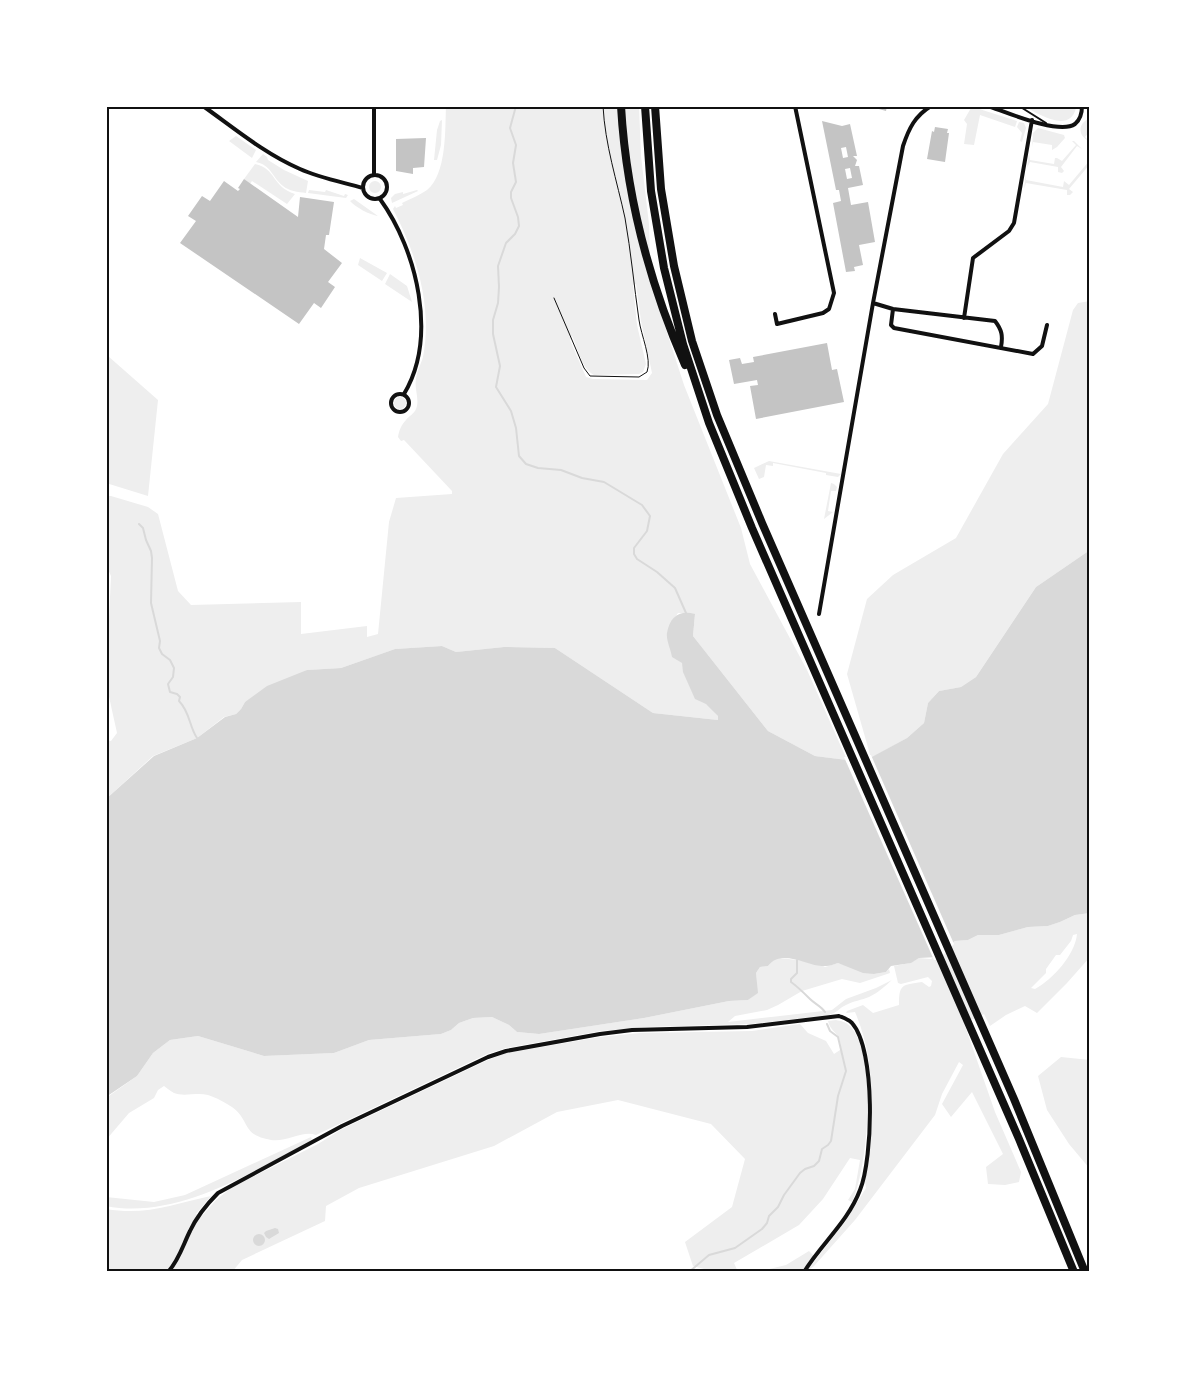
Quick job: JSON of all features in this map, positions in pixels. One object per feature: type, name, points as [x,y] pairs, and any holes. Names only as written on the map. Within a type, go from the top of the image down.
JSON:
[{"type":"highway","points":[[621,106],[628,174],[642,238],[675,343],[752,528],[1035,1175],[1074,1272]]},
{"type":"highway","points":[[645,106],[651,191],[664,268],[683,344],[709,423]]},
{"type":"highway","points":[[655,106],[660,181],[680,294],[698,360],[731,450],[1049,1180],[1086,1272]]},
{"type":"street","points":[[203,106],[267,151],[292,166],[320,177],[363,188]]},
{"type":"street","points":[[374,106],[374,175]]},
{"type":"street","points":[[774,314],[777,324],[823,313],[829,308],[834,293],[795,106]]},
{"type":"street","points":[[819,614],[873,304],[903,146],[908,130],[915,119],[931,106]]},
{"type":"street","points":[[988,106],[1048,125],[1063,127],[1073,125],[1080,118],[1082,106]]},
{"type":"street","points":[[964,318],[973,258],[1009,231],[1014,223],[1032,120]]},
{"type":"street","points":[[374,175],[381,176],[387,184],[386,193],[380,199],[370,198],[364,192],[363,188],[366,178],[374,175]]},
{"type":"street","points":[[380,199],[396,223],[411,261],[421,312],[418,355],[410,384],[404,394]]},
{"type":"street","points":[[873,304],[893,309],[994,321],[1001,328],[1001,347]]},
{"type":"street","points":[[893,309],[891,325],[894,328],[1033,354],[1042,346],[1047,325]]},
{"type":"street","points":[[397,394],[404,394],[409,401],[408,408],[397,412],[392,407],[391,401],[397,394]]},
{"type":"street","points":[[168,1272],[175,1264],[199,1216],[218,1193],[342,1126],[488,1056],[562,1040],[632,1030],[747,1027],[838,1016],[846,1018],[851,1022],[863,1048],[868,1071],[871,1110],[862,1184],[860,1192],[842,1223],[804,1272]]},
{"type":"lane","points":[[1019,106],[1048,125]]},
{"type":"path","points":[[554,298],[584,368],[590,376],[639,377],[647,372],[648,362],[639,322],[625,220],[606,142],[603,106]]},
{"type":"shaded area","points":[[446,106],[639,106],[641,156],[649,224],[651,283],[684,385],[741,528],[750,564],[807,670],[847,760],[815,756],[768,731],[693,636],[695,614],[678,613],[672,621],[667,634],[696,688],[719,717],[718,720],[653,713],[555,648],[504,647],[456,652],[442,646],[395,649],[341,668],[307,670],[245,702],[236,714],[224,717],[197,738],[153,756],[106,799],[106,740],[111,741],[117,733],[106,683],[111,576],[106,565],[106,496],[148,507],[158,514],[178,591],[191,605],[301,602],[301,634],[367,626],[367,637],[378,634],[389,522],[396,498],[452,494],[452,491],[404,440],[401,441],[398,437],[403,424],[417,406],[417,373],[423,357],[426,319],[424,299],[415,262],[393,209],[395,206],[396,208],[403,205],[402,203],[424,192],[434,183],[444,151]],"holes":[[[636,284],[641,321],[652,373],[647,380],[593,379],[586,377],[570,340],[572,336],[583,363],[594,375],[639,374],[643,372],[646,364],[637,325],[633,285]]]},
{"type":"shaded area","points":[[1024,106],[1076,106],[1076,108],[1073,116],[1061,121],[1045,117]]},
{"type":"shaded area","points":[[973,107],[1017,121],[1015,127],[980,115],[974,145],[964,144],[967,124],[964,120]]},
{"type":"shaded area","points":[[1090,118],[1090,131],[1085,137],[1089,141],[1082,136],[1080,129],[1083,123]]},
{"type":"shaded area","points":[[442,120],[441,145],[437,160],[434,160],[437,130]]},
{"type":"shaded area","points":[[1019,122],[1024,123],[1026,128],[1022,142],[1020,141],[1022,133],[1017,127]]},
{"type":"shaded area","points":[[1038,128],[1064,135],[1065,138],[1052,150],[1052,145],[1033,142],[1032,147],[1033,133]]},
{"type":"shaded area","points":[[236,136],[256,150],[252,158],[229,141]]},
{"type":"shaded area","points":[[1072,141],[1082,149],[1077,146],[1061,167],[1064,171],[1062,173],[1058,172],[1058,167],[1030,162],[1027,168],[1029,153],[1030,160],[1054,164],[1055,158],[1062,161],[1076,145]]},
{"type":"shaded area","points":[[263,154],[268,160],[284,170],[308,181],[306,193],[285,188],[279,183],[265,166],[256,162]]},
{"type":"shaded area","points":[[1090,160],[1090,164],[1069,189],[1073,192],[1070,195],[1067,195],[1067,190],[1026,183],[1024,189],[1026,174],[1026,180],[1063,187],[1064,181],[1069,185]]},
{"type":"shaded area","points":[[255,164],[267,169],[282,187],[295,194],[287,204],[252,181],[250,184],[244,179]]},
{"type":"shaded area","points":[[377,181],[380,182],[380,192],[373,193],[370,192],[369,185],[370,182]]},
{"type":"shaded area","points":[[309,190],[325,192],[326,190],[344,196],[345,194],[348,195],[346,198],[308,193]]},
{"type":"shaded area","points":[[417,190],[392,203],[391,198],[395,194]]},
{"type":"shaded area","points":[[354,199],[378,216],[355,206],[350,201]]},
{"type":"shaded area","points":[[360,258],[387,273],[382,281],[358,265]]},
{"type":"shaded area","points":[[390,274],[407,286],[412,302],[385,284]]},
{"type":"shaded area","points":[[1090,301],[1090,550],[1036,587],[976,677],[961,687],[939,691],[928,703],[924,723],[907,738],[871,758],[847,674],[867,599],[893,575],[956,538],[1003,454],[1048,404],[1073,310],[1078,303]]},
{"type":"shaded area","points":[[108,356],[158,400],[148,496],[106,483],[106,359]]},
{"type":"shaded area","points":[[400,397],[406,403],[400,409],[394,403]]},
{"type":"shaded area","points":[[769,461],[841,474],[838,477],[773,463],[773,466],[766,465],[764,477],[759,479],[754,468]]},
{"type":"shaded area","points":[[831,483],[837,487],[836,491],[831,491],[828,511],[833,512],[824,519]]},
{"type":"shaded area","points":[[1090,550],[1090,913],[1075,915],[1048,926],[1028,927],[999,935],[978,935],[968,940],[955,941],[938,957],[919,958],[911,963],[891,966],[886,972],[874,974],[863,973],[838,963],[819,966],[781,958],[768,966],[760,967],[756,973],[758,993],[748,1000],[729,1001],[644,1018],[539,1034],[517,1032],[509,1025],[492,1017],[473,1018],[459,1023],[451,1030],[441,1034],[369,1040],[334,1053],[264,1056],[198,1036],[170,1040],[153,1053],[137,1076],[106,1097],[106,799],[154,756],[197,738],[225,717],[236,714],[245,702],[267,686],[307,670],[341,668],[395,649],[442,646],[456,652],[504,647],[555,648],[653,713],[718,720],[718,716],[706,704],[695,699],[683,672],[682,663],[672,657],[668,642],[668,627],[673,618],[680,614],[690,613],[695,614],[693,636],[768,731],[815,756],[847,760],[870,758],[907,738],[924,723],[928,703],[939,691],[961,687],[976,677],[1036,587]]},
{"type":"shaded area","points":[[1090,913],[1090,957],[1037,1013],[1025,1006],[1006,1015],[990,1026],[984,1014],[964,1023],[995,1112],[1021,1172],[1019,1182],[1005,1185],[988,1184],[986,1167],[1003,1154],[972,1092],[951,1117],[942,1104],[963,1065],[959,1062],[942,1094],[935,1115],[855,1220],[814,1266],[806,1272],[845,1222],[866,1188],[872,1095],[870,1074],[862,1032],[855,1012],[846,1013],[847,1011],[863,1005],[873,1013],[899,1005],[901,989],[906,985],[922,982],[929,987],[931,986],[932,981],[928,977],[901,984],[898,983],[894,966],[910,963],[919,958],[931,959],[955,941],[968,940],[978,935],[999,935],[1028,927],[1048,926],[1075,915]],"holes":[[[1077,934],[1068,958],[1056,973],[1042,985],[1035,989],[1031,988],[1046,973],[1046,969],[1056,955],[1060,955],[1071,941],[1073,935]]]},
{"type":"shaded area","points":[[773,959],[805,961],[825,967],[838,963],[874,974],[886,972],[889,969],[890,973],[860,983],[842,979],[802,991],[767,1010],[735,1016],[728,1022],[832,1010],[846,999],[892,980],[872,995],[844,1006],[829,1015],[750,1024],[647,1027],[601,1031],[506,1048],[487,1054],[316,1135],[306,1134],[277,1140],[261,1138],[250,1131],[238,1112],[220,1100],[204,1094],[178,1094],[164,1086],[158,1090],[154,1098],[129,1113],[106,1140],[106,1098],[137,1076],[153,1053],[170,1040],[198,1036],[264,1056],[334,1053],[369,1040],[441,1034],[451,1030],[459,1023],[473,1018],[492,1017],[509,1025],[517,1032],[539,1034],[644,1018],[729,1001],[748,1000],[757,993],[756,973],[760,967],[768,966]]},
{"type":"shaded area","points":[[836,1020],[850,1026],[859,1040],[867,1085],[866,1139],[858,1186],[852,1202],[848,1200],[855,1189],[860,1160],[850,1158],[823,1199],[799,1225],[734,1263],[738,1272],[715,1272],[693,1266],[685,1242],[732,1207],[745,1159],[711,1124],[618,1100],[557,1112],[494,1146],[359,1188],[326,1206],[325,1221],[242,1260],[232,1272],[106,1272],[106,1209],[120,1211],[147,1210],[211,1196],[196,1214],[201,1217],[216,1200],[231,1188],[318,1144],[342,1129],[506,1053],[600,1037],[640,1033],[752,1031],[800,1024],[808,1033],[826,1041],[834,1054],[840,1050],[840,1040],[828,1021]]},
{"type":"shaded area","points":[[1061,1057],[1090,1060],[1090,1169],[1069,1144],[1047,1110],[1038,1076]]},
{"type":"shaded area","points":[[311,1137],[312,1139],[309,1142],[212,1191],[159,1206],[132,1209],[106,1206],[106,1197],[154,1202],[185,1195]]},
{"type":"shaded area","points":[[278,1229],[279,1233],[269,1239],[266,1237],[264,1233],[266,1231]]},
{"type":"shaded area","points":[[257,1234],[261,1234],[265,1240],[261,1246],[257,1246],[253,1242],[253,1238]]},
{"type":"shaded area","points":[[809,1251],[814,1256],[801,1272],[757,1272],[786,1265]]},
{"type":"pier","points":[[871,755],[954,944],[939,959],[934,960],[844,757]]},
{"type":"building","points":[[868,106],[887,106],[886,111]]},
{"type":"building","points":[[822,121],[842,126],[850,124],[857,156],[853,156],[857,160],[855,166],[859,166],[863,185],[848,188],[851,205],[868,202],[875,242],[859,245],[863,265],[854,267],[855,271],[846,272],[833,203],[841,201],[839,190],[836,190]],"holes":[[[846,147],[848,157],[843,158],[841,148]],[[850,168],[852,178],[847,179],[845,169]]]},
{"type":"building","points":[[935,127],[948,129],[945,162],[927,159],[932,131],[934,132]]},
{"type":"building","points":[[426,138],[424,167],[413,168],[413,174],[396,171],[396,139]]},
{"type":"building","points":[[244,179],[298,217],[300,197],[334,202],[329,235],[326,235],[324,249],[342,263],[328,282],[335,287],[321,308],[314,303],[299,324],[180,243],[196,221],[188,216],[202,196],[210,201],[224,181],[238,191]]},
{"type":"building","points":[[827,343],[832,370],[837,369],[844,402],[756,419],[750,386],[758,385],[757,380],[734,384],[729,360],[740,358],[742,364],[754,362],[753,357]]},
{"type":"waterway","points":[[516,106],[510,128],[516,145],[513,163],[516,182],[511,192],[511,198],[518,217],[519,226],[515,234],[506,243],[498,266],[498,303],[493,320],[493,334],[500,366],[496,387],[511,411],[516,428],[519,456],[526,464],[538,468],[561,470],[582,478],[604,482],[642,505],[650,516],[647,531],[634,548],[634,554],[637,559],[657,572],[675,588],[686,613]]},
{"type":"waterway","points":[[139,524],[143,528],[151,551],[151,603],[160,641],[159,648],[162,654],[170,660],[174,668],[173,677],[168,684],[170,692],[180,697],[179,701],[183,705],[197,738]]},
{"type":"waterway","points":[[797,960],[797,973],[791,979],[791,982],[825,1012]]},
{"type":"waterway","points":[[689,1272],[709,1255],[735,1248],[762,1229],[767,1223],[769,1216],[778,1207],[800,1173],[814,1166],[819,1161],[822,1149],[831,1141],[838,1096],[846,1071],[838,1037],[830,1031],[827,1024]]}]
